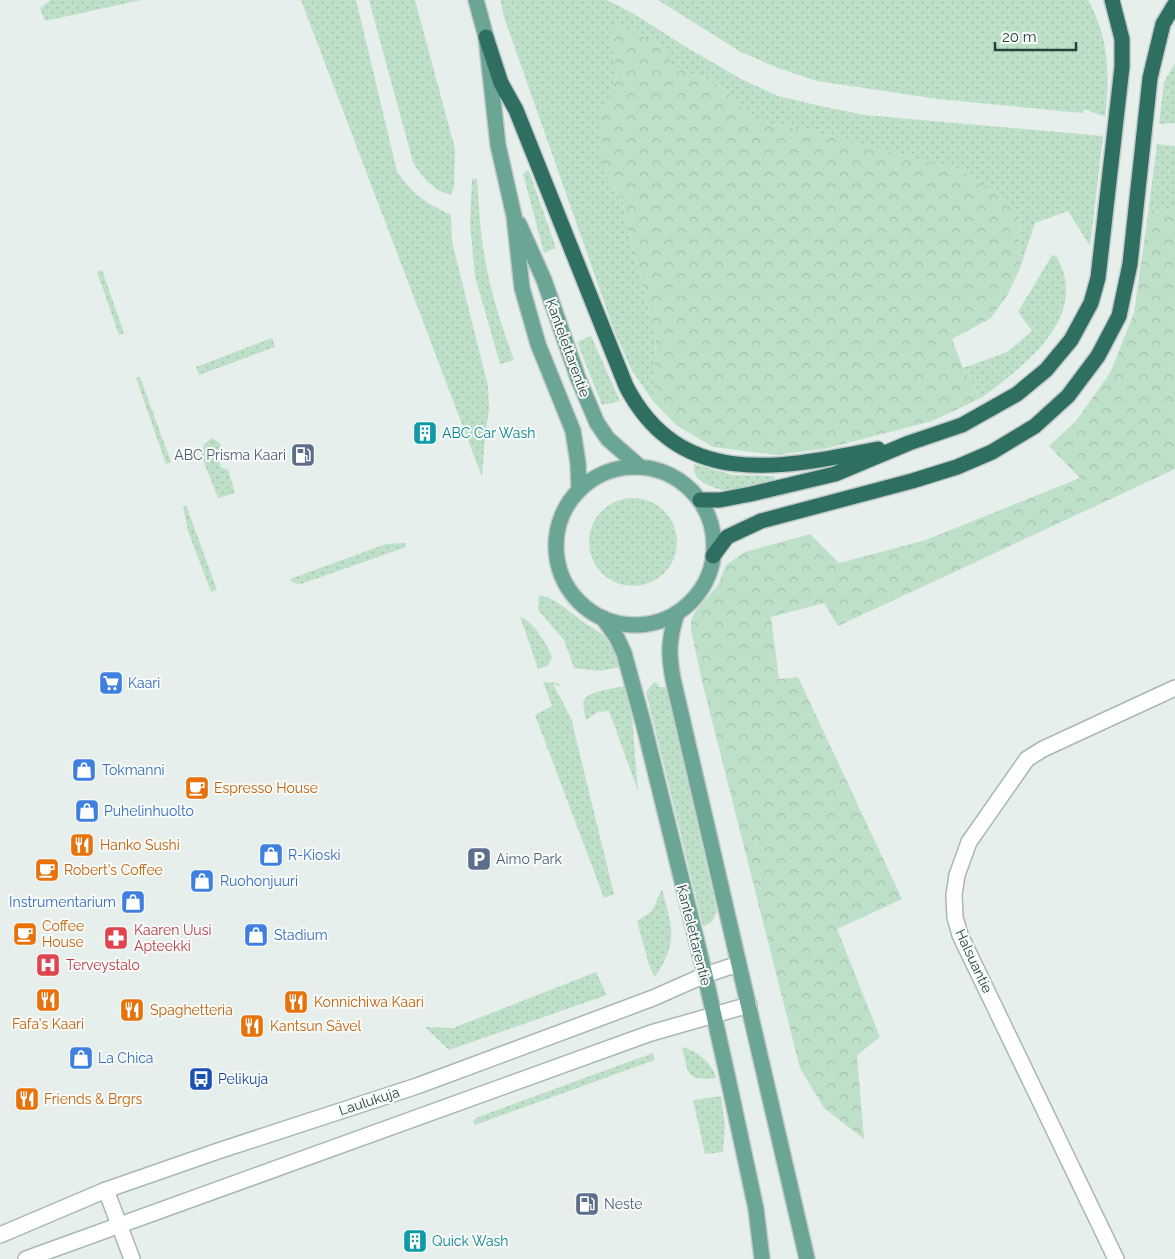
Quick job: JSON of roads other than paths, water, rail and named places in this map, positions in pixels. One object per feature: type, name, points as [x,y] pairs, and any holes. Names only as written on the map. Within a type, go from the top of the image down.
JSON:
[{"type":"highway","points":[[700,500],[720,500],[835,474],[962,425],[1017,394],[1046,370],[1072,340],[1091,303],[1098,278],[1122,67],[1122,39],[1112,0]]},
{"type":"highway","points":[[713,556],[727,537],[761,521],[912,481],[956,467],[992,452],[1035,426],[1068,396],[1098,356],[1119,316],[1130,264],[1150,78],[1163,24],[1175,4]]},
{"type":"highway","points":[[486,37],[502,83],[516,110],[626,386],[634,402],[654,427],[674,443],[698,455],[724,463],[750,466],[812,462],[909,444]]},
{"type":"main road","name":"Kantelettarentie","points":[[476,0],[486,37],[498,145],[514,216],[522,288],[538,344],[573,431],[578,463],[579,490]]},
{"type":"main road","name":"Kantelettarentie","points":[[514,216],[544,280],[578,378],[597,424],[608,439],[640,467]]},
{"type":"main road","points":[[624,467],[640,467],[658,470],[674,477],[688,487],[700,500],[712,527],[714,541],[713,556],[702,588],[677,613],[659,621],[640,625],[621,624],[603,618],[589,610],[577,600],[568,588],[560,571],[556,552],[556,533],[569,502],[592,479],[607,471],[624,467]]},
{"type":"main road","points":[[677,613],[671,633],[670,662],[738,964],[808,1259]]},
{"type":"main road","name":"Kantelettarentie","points":[[603,618],[617,638],[630,671],[705,975],[756,1210],[762,1259]]},
{"type":"street","name":"Halsuantie","points":[[1116,1259],[960,935],[955,917],[954,895],[957,875],[969,842],[1027,759],[1043,749],[1175,688]]},
{"type":"street","name":"Laulukuja","points":[[0,1235],[106,1190],[417,1086],[653,998],[705,975],[738,964]]},
{"type":"street","points":[[26,1259],[651,1033],[749,1005]]},
{"type":"street","points":[[106,1190],[132,1259]]},
{"type":"place","name":"ABC Car Wash","points":[[425,433]]},
{"type":"place","name":"ABC Prisma Kaari","points":[[303,455]]},
{"type":"place","name":"Kaari","points":[[111,683]]},
{"type":"place","name":"Tokmanni","points":[[84,770]]},
{"type":"place","name":"Espresso House","points":[[197,788]]},
{"type":"place","name":"Puhelinhuolto","points":[[87,811]]},
{"type":"place","name":"Hanko Sushi","points":[[82,845]]},
{"type":"place","name":"R-Kioski","points":[[271,855]]},
{"type":"place","name":"Aimo Park","points":[[479,859]]},
{"type":"place","name":"Robert's Coffee","points":[[47,870]]},
{"type":"place","name":"Ruohonjuuri","points":[[202,881]]},
{"type":"place","name":"Instrumentarium","points":[[133,902]]},
{"type":"place","name":"Coffee House","points":[[25,934]]},
{"type":"place","name":"Stadium","points":[[256,935]]},
{"type":"place","name":"Kaaren Uusi Apteekki","points":[[116,938]]},
{"type":"place","name":"Terveystalo","points":[[48,965]]},
{"type":"place","name":"Fafa's Kaari","points":[[48,1000]]},
{"type":"place","name":"Konnichiwa Kaari","points":[[296,1002]]},
{"type":"place","name":"Spaghetteria","points":[[132,1010]]},
{"type":"place","name":"Kantsun Sävel","points":[[252,1026]]},
{"type":"place","name":"La Chica","points":[[81,1058]]},
{"type":"place","name":"Pelikuja","points":[[201,1079]]},
{"type":"place","name":"Friends & Brgrs","points":[[27,1099]]},
{"type":"place","name":"Neste","points":[[587,1204]]},
{"type":"place","name":"Quick Wash","points":[[415,1241]]}]
